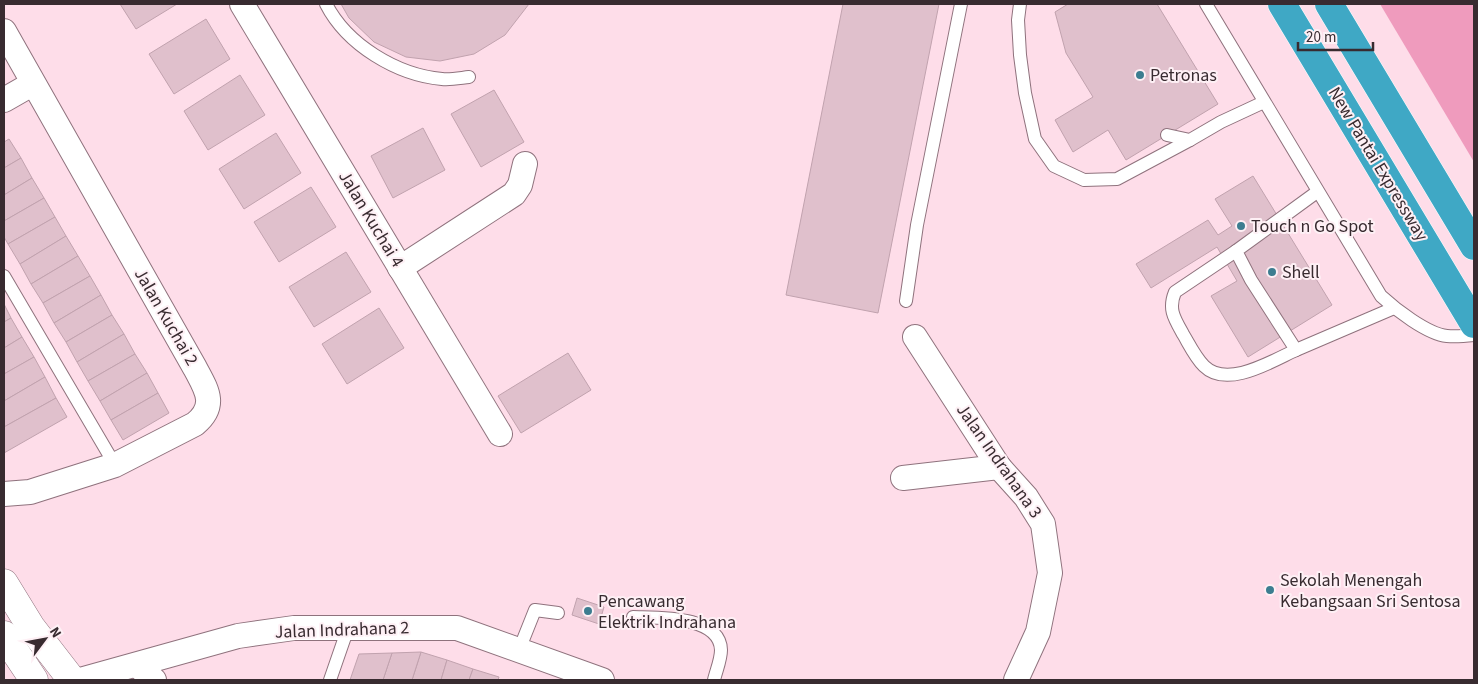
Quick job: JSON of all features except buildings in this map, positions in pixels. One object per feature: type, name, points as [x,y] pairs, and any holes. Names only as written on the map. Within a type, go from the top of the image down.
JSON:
[{"type":"highway","name":"New Pantai Expressway","points":[[1282,4],[1474,324]]},
{"type":"highway","points":[[1329,4],[1474,246]]},
{"type":"main road","points":[[4,583],[31,627],[72,680]]},
{"type":"main road","points":[[4,635],[34,680]]},
{"type":"street","name":"Jalan Kuchai 4","points":[[242,4],[500,434]]},
{"type":"street","name":"Jalan Kuchai 2","points":[[4,31],[32,84],[195,368],[209,398],[208,408],[203,417],[195,424],[115,465],[30,492],[4,494]]},
{"type":"street","points":[[4,100],[32,84]]},
{"type":"street","points":[[400,268],[514,194],[520,185],[525,164]]},
{"type":"street","name":"Jalan Indrahana 3","points":[[915,338],[999,467],[1026,497],[1043,524],[1050,573],[1038,632],[1016,680]]},
{"type":"street","points":[[903,478],[999,467]]},
{"type":"street","name":"Jalan Indrahana 2","points":[[80,680],[238,636],[294,628],[456,628],[602,680]]},
{"type":"street","points":[[137,664],[154,680]]},
{"type":"lane","points":[[326,4],[346,31],[367,50],[388,63],[409,72],[442,79],[469,77]]},
{"type":"lane","points":[[906,301],[917,224],[961,4]]},
{"type":"lane","points":[[1020,4],[1018,20],[1020,55],[1025,93],[1035,139],[1054,166],[1084,180],[1117,179],[1221,122],[1264,102]]},
{"type":"lane","points":[[1206,4],[1372,283],[1394,308],[1426,327],[1446,336],[1474,335]]},
{"type":"lane","points":[[1167,135],[1190,140]]},
{"type":"lane","points":[[1317,192],[1236,251],[1183,284],[1175,292],[1171,301],[1171,311],[1175,321],[1203,365],[1217,373],[1239,374],[1394,308]]},
{"type":"lane","points":[[1236,251],[1251,280],[1296,350]]},
{"type":"lane","points":[[4,276],[115,465]]},
{"type":"lane","points":[[519,650],[536,610],[558,613]]},
{"type":"lane","points":[[633,617],[684,620],[711,631],[718,638],[721,648],[714,680]]},
{"type":"lane","points":[[330,680],[348,628]]},
{"type":"shaded area","points":[[1380,4],[1474,4],[1474,162]]},
{"type":"place","name":"Petronas","points":[[1140,75]]},
{"type":"place","name":"Touch n Go Spot","points":[[1241,226]]},
{"type":"place","name":"Shell","points":[[1272,272]]},
{"type":"place","name":"Sekolah Menengah Kebangsaan Sri Sentosa","points":[[1270,590]]},
{"type":"place","name":"Pencawang Elektrik Indrahana","points":[[588,611]]}]
